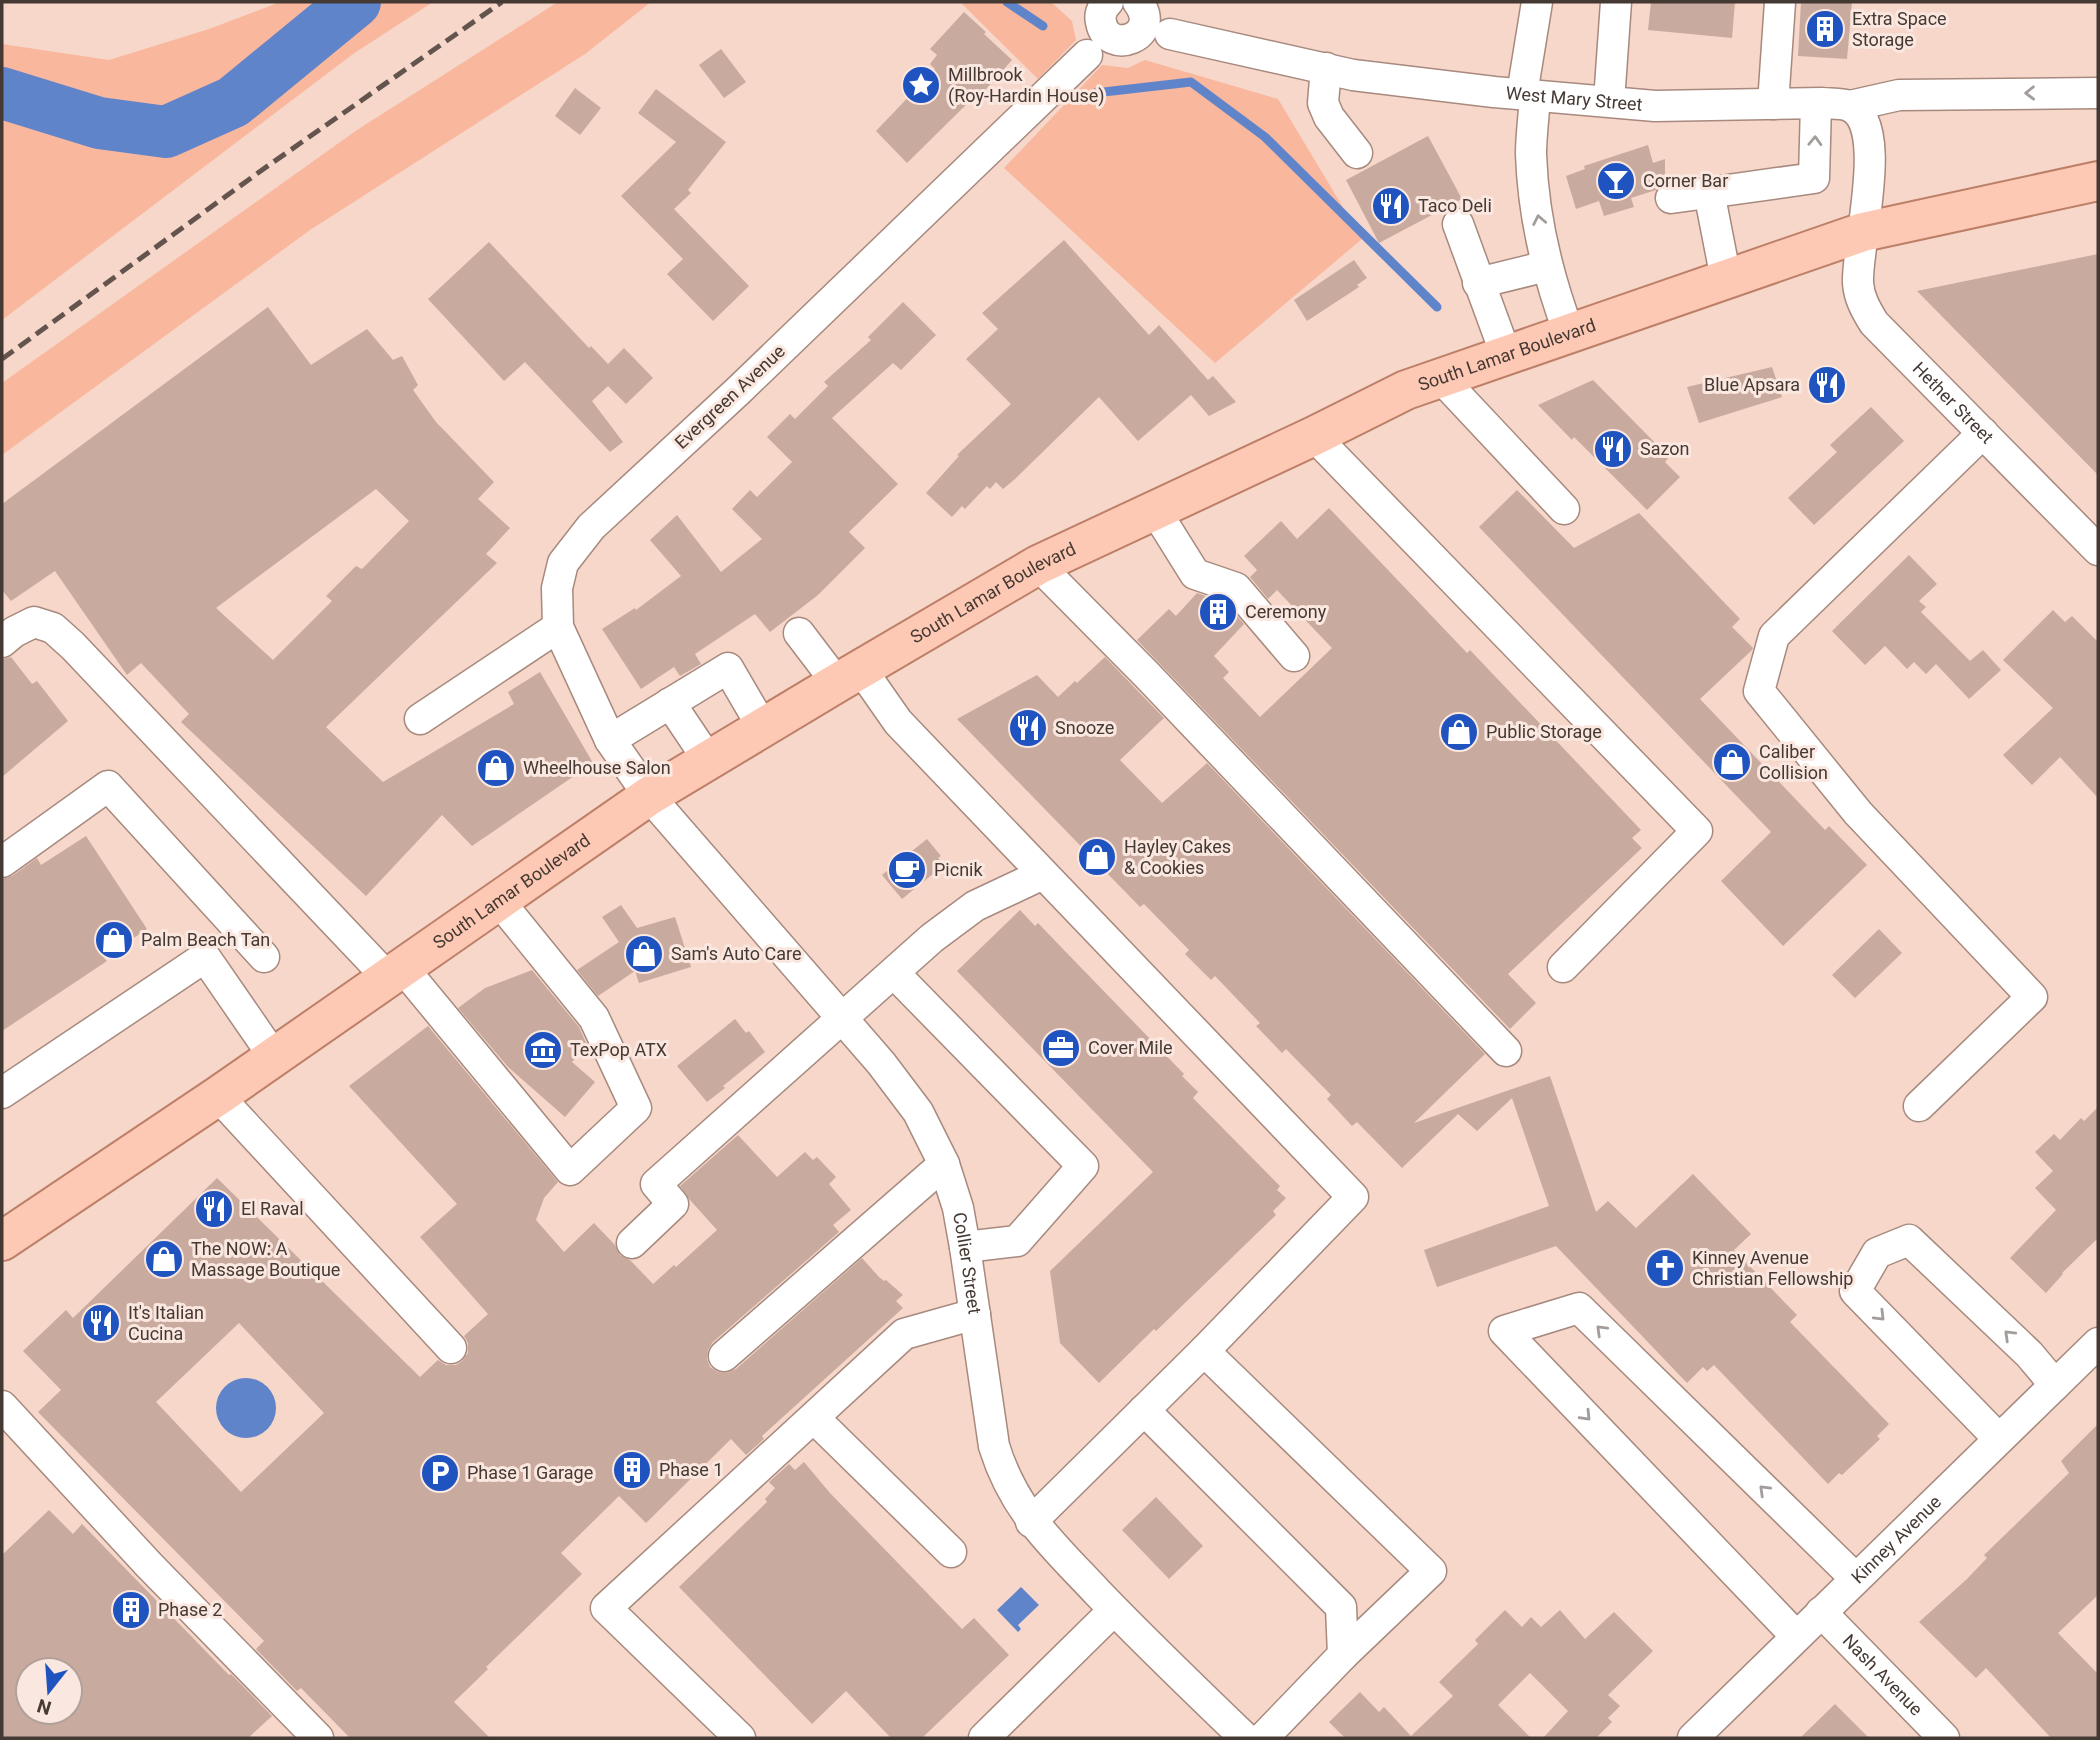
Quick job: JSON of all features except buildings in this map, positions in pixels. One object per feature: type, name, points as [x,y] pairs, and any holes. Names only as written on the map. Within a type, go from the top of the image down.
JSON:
[{"type":"main road","name":"South Lamar Boulevard","points":[[2,1241],[218,1096],[649,796],[1038,565],[1406,390],[1863,232],[2098,181]]},
{"type":"street","points":[[1537,2],[1529,95],[1531,154],[1536,205],[1547,266],[1569,333]]},
{"type":"street","points":[[1609,101],[1616,2]]},
{"type":"street","points":[[1773,104],[1780,2]]},
{"type":"street","name":"West Mary Street","points":[[1119,16],[1170,34],[1353,75],[1655,106],[1850,106],[1899,95],[2098,93]]},
{"type":"street","name":"Evergreen Avenue","points":[[649,796],[610,740],[558,626],[557,588],[563,563],[591,527],[738,391],[1087,55],[1119,16]]},
{"type":"street","points":[[1326,68],[1323,103],[1329,117],[1357,153]]},
{"type":"street","points":[[1671,198],[1814,178],[1816,104]]},
{"type":"street","points":[[1850,106],[1864,120],[1870,149],[1863,232]]},
{"type":"street","points":[[1709,192],[1726,279]]},
{"type":"street","points":[[1458,224],[1506,355]]},
{"type":"street","name":"Hether Street","points":[[1863,232],[1858,282],[1863,306],[1874,323],[2098,550]]},
{"type":"street","points":[[1478,284],[1547,266]]},
{"type":"street","points":[[1441,378],[1564,509]]},
{"type":"street","points":[[1919,1106],[2032,997],[1858,813],[1759,691],[1774,636],[1983,433]]},
{"type":"street","points":[[1314,436],[1697,831],[1563,967]]},
{"type":"street","points":[[1155,510],[1195,575],[1236,588],[1294,656]]},
{"type":"street","points":[[1038,565],[1147,675],[1506,1051]]},
{"type":"street","points":[[2,642],[14,632],[34,622],[53,628],[73,646],[396,973],[569,1170],[636,1108],[594,1018],[499,901]]},
{"type":"street","points":[[420,719],[558,626]]},
{"type":"street","points":[[799,633],[898,722],[1353,1197],[1204,1351],[1031,1522]]},
{"type":"street","points":[[610,740],[727,668],[763,728]]},
{"type":"street","points":[[670,703],[709,761]]},
{"type":"street","points":[[2,862],[108,786],[264,957]]},
{"type":"street","name":"Collier Street","points":[[649,796],[842,1017],[918,1112],[944,1164],[958,1208],[993,1446],[1001,1470],[1031,1522],[1114,1610],[1245,1738]]},
{"type":"street","points":[[632,1243],[673,1204],[656,1184],[842,1017],[932,938],[975,906],[1043,874]]},
{"type":"street","points":[[2,1093],[241,933]]},
{"type":"street","points":[[205,957],[274,1057]]},
{"type":"street","points":[[894,973],[1083,1166],[1017,1241],[965,1247]]},
{"type":"street","points":[[218,1096],[451,1348]]},
{"type":"street","points":[[724,1356],[944,1164]]},
{"type":"street","points":[[1999,1439],[1855,1291],[1877,1253],[1909,1240],[2029,1354],[2055,1385]]},
{"type":"street","points":[[1796,1636],[1504,1331],[1579,1308],[1855,1578]]},
{"type":"street","points":[[740,1738],[606,1608],[904,1334],[975,1314]]},
{"type":"street","name":"Kinney Avenue","points":[[1693,1738],[2098,1343]]},
{"type":"street","points":[[1204,1351],[1431,1571],[1343,1655],[1263,1738]]},
{"type":"street","points":[[2,1406],[149,1565],[318,1738]]},
{"type":"street","points":[[1144,1410],[1341,1607],[1343,1655]]},
{"type":"street","points":[[814,1418],[951,1552]]},
{"type":"street","points":[[984,1738],[1114,1610]]},
{"type":"street","name":"Nash Avenue","points":[[1821,1612],[1944,1738]]},
{"type":"shaded area","points":[[280,2],[433,2],[353,54],[2,320],[2,44],[109,60],[209,29]]},
{"type":"shaded area","points":[[558,2],[651,2],[585,54],[310,230],[2,455],[2,383],[357,130]]},
{"type":"shaded area","points":[[960,2],[1051,2],[1072,21],[1076,40],[1038,79]]},
{"type":"shaded area","points":[[1145,60],[1278,99],[1362,239],[1215,363],[1004,168],[1102,65],[1128,68]]},
{"type":"water","points":[[246,1378],[263,1383],[271,1391],[276,1408],[271,1425],[263,1433],[246,1438],[229,1433],[221,1425],[216,1408],[221,1391],[229,1383]]},
{"type":"water","points":[[1021,1587],[1039,1605],[1018,1625],[1021,1629],[1018,1632],[997,1610]]},
{"type":"waterway","points":[[2,93],[99,123],[166,132],[233,102],[355,2]]},
{"type":"waterway","points":[[1007,2],[1043,26]]},
{"type":"waterway","points":[[1095,93],[1191,82],[1265,137],[1437,307]]},
{"type":"railway","points":[[2,359],[262,170],[502,2]]},
{"type":"place","name":"Extra Space Storage","points":[[1825,29]]},
{"type":"place","name":"Millbrook (Roy-Hardin House)","points":[[921,85]]},
{"type":"place","name":"Corner Bar","points":[[1616,181]]},
{"type":"place","name":"Taco Deli","points":[[1391,206]]},
{"type":"place","name":"Blue Apsara","points":[[1827,385]]},
{"type":"place","name":"Sazon","points":[[1613,449]]},
{"type":"place","name":"Ceremony","points":[[1218,612]]},
{"type":"place","name":"Snooze","points":[[1028,728]]},
{"type":"place","name":"Public Storage","points":[[1459,732]]},
{"type":"place","name":"Caliber Collision","points":[[1732,762]]},
{"type":"place","name":"Wheelhouse Salon","points":[[496,768]]},
{"type":"place","name":"Hayley Cakes & Cookies","points":[[1097,857]]},
{"type":"place","name":"Picnik","points":[[907,870]]},
{"type":"place","name":"Palm Beach Tan","points":[[114,940]]},
{"type":"place","name":"Sam's Auto Care","points":[[644,954]]},
{"type":"place","name":"Cover Mile","points":[[1061,1048]]},
{"type":"place","name":"TexPop ATX","points":[[543,1050]]},
{"type":"place","name":"El Raval","points":[[214,1209]]},
{"type":"place","name":"The NOW: A Massage Boutique","points":[[164,1259]]},
{"type":"place","name":"Kinney Avenue Christian Fellowship","points":[[1665,1268]]},
{"type":"place","name":"It's Italian Cucina","points":[[101,1323]]},
{"type":"place","name":"Phase 1","points":[[632,1470]]},
{"type":"place","name":"Phase 1 Garage","points":[[440,1473]]},
{"type":"place","name":"Phase 2","points":[[131,1610]]}]
